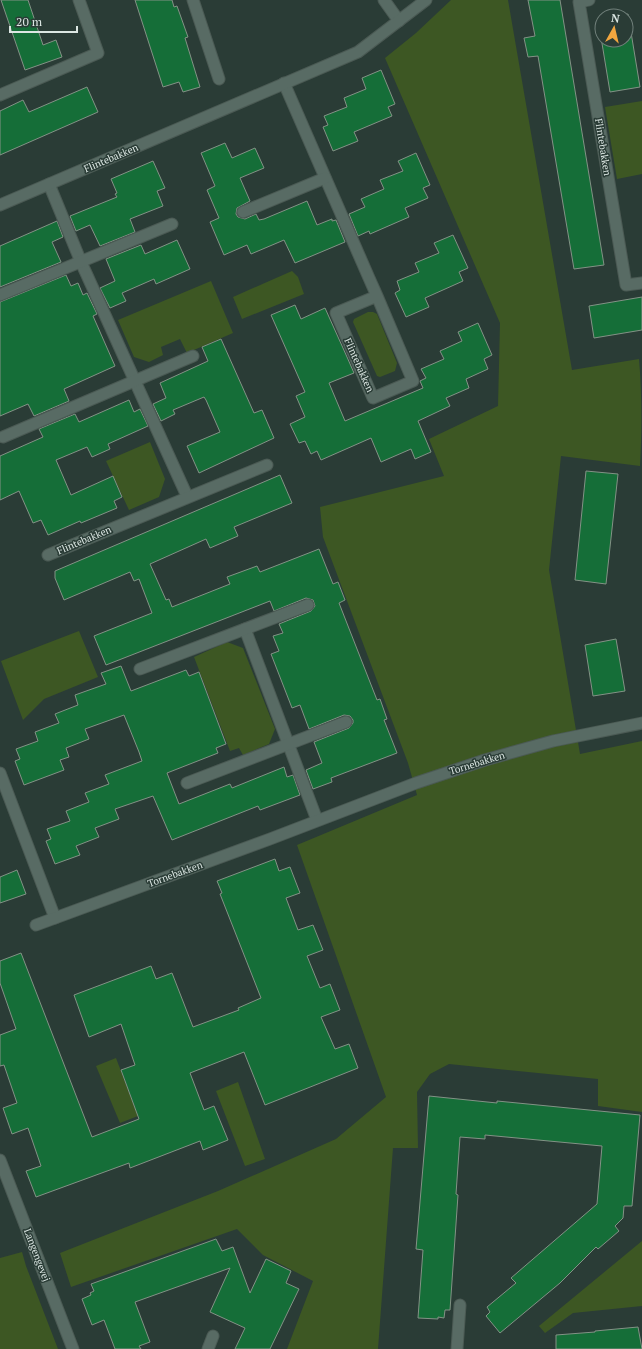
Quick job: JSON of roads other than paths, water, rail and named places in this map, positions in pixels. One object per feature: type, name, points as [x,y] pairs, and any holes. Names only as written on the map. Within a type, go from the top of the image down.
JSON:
[{"type":"street","points":[[0,95],[98,53],[79,0]]},
{"type":"street","points":[[193,0],[219,80]]},
{"type":"street","points":[[384,0],[399,21]]},
{"type":"street","name":"Flintebakken","points":[[0,205],[358,52],[426,0]]},
{"type":"street","name":"Flintebakken","points":[[589,0],[579,2],[626,285],[642,283]]},
{"type":"street","name":"Flintebakken","points":[[284,83],[377,296],[413,381],[373,398],[336,313],[377,296]]},
{"type":"street","points":[[243,212],[325,178]]},
{"type":"street","points":[[49,184],[81,262],[187,496]]},
{"type":"street","points":[[0,296],[172,224]]},
{"type":"street","points":[[3,437],[193,356]]},
{"type":"street","name":"Flintebakken","points":[[48,555],[187,496],[267,465]]},
{"type":"street","points":[[140,669],[308,605]]},
{"type":"street","points":[[245,629],[317,820]]},
{"type":"street","points":[[187,783],[346,722]]},
{"type":"street","name":"Tornebakken","points":[[36,926],[416,783],[485,760],[553,741],[642,723]]},
{"type":"street","points":[[0,773],[55,918]]},
{"type":"street","name":"Langengevej","points":[[0,1160],[73,1349]]},
{"type":"street","points":[[457,1349],[460,1304]]},
{"type":"street","points":[[208,1349],[213,1336]]}]
